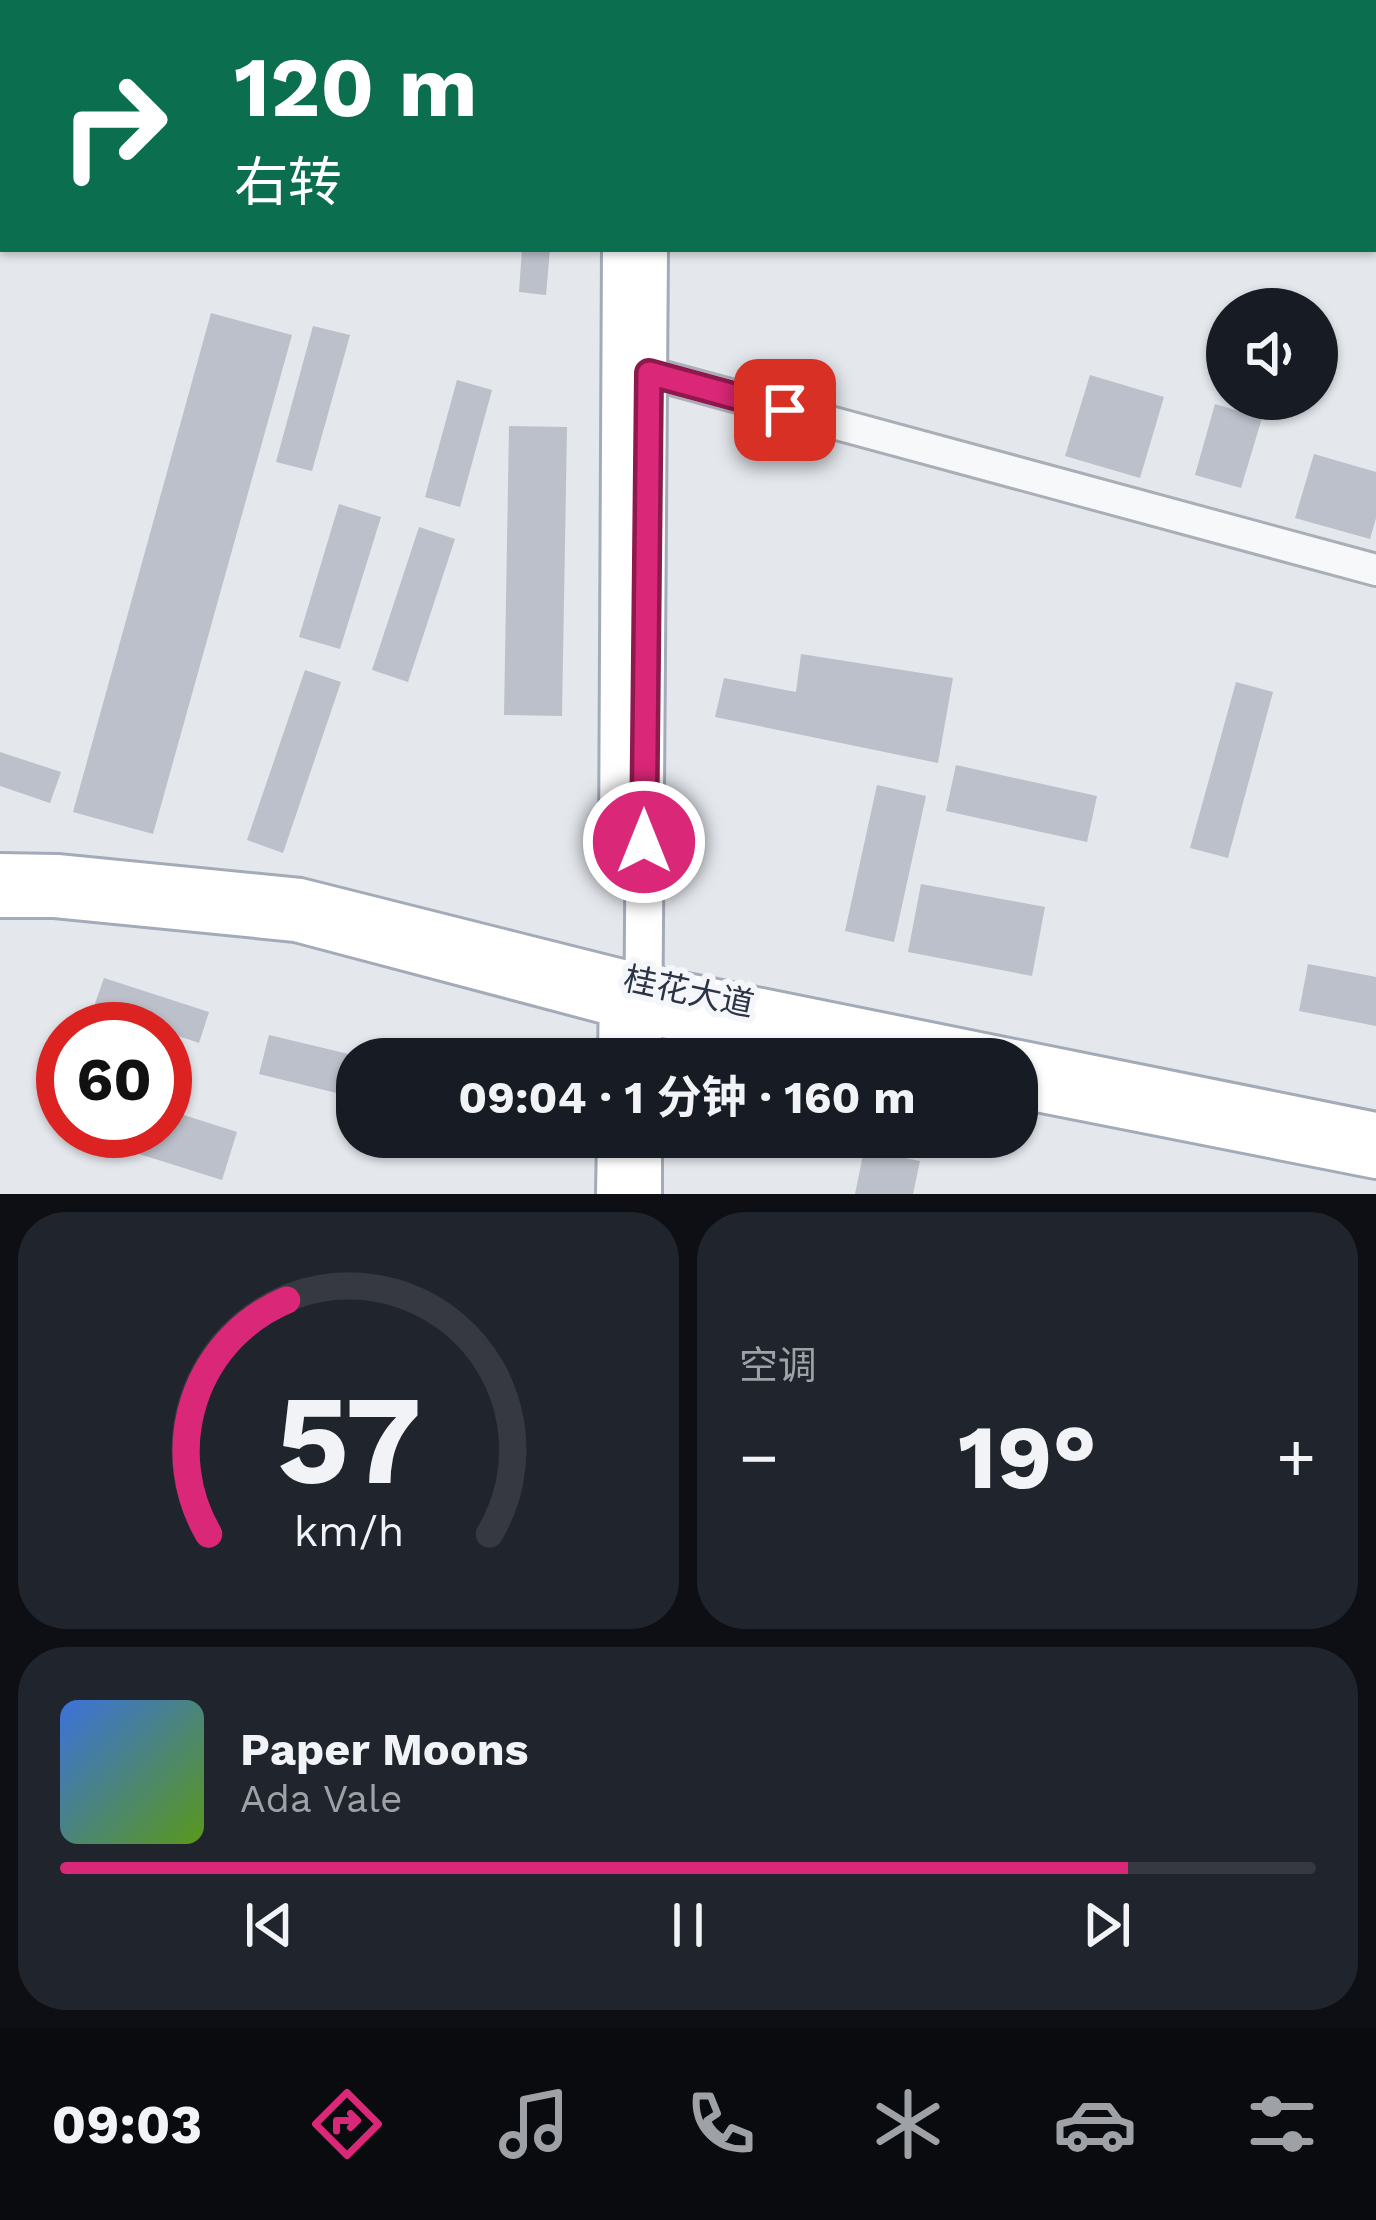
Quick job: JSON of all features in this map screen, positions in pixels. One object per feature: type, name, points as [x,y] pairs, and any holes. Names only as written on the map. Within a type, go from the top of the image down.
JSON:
[{"type":"main road","points":[[621,252],[630,995],[639,1038]]},
{"type":"main road","points":[[621,1038],[630,995],[649,252]]},
{"type":"main road","name":"桂花大道","points":[[0,872],[57,873],[301,897],[789,1038]]},
{"type":"main road","name":"桂花大道","points":[[0,899],[55,899],[296,923],[630,995],[1376,1131]]},
{"type":"main road","points":[[1038,1093],[1376,1160]]},
{"type":"main road","points":[[615,1194],[616,1158]]},
{"type":"main road","points":[[643,1158],[643,1194]]},
{"type":"lane","points":[[649,373],[1376,570]]},
{"type":"building","points":[[522,252],[550,252],[546,295],[519,292]]},
{"type":"building","points":[[211,313],[292,335],[153,834],[73,812]]},
{"type":"building","points":[[313,326],[350,335],[312,471],[276,462]]},
{"type":"building","points":[[1090,375],[1164,397],[1140,478],[1065,456]]},
{"type":"building","points":[[457,380],[492,390],[460,507],[425,497]]},
{"type":"building","points":[[1210,420],[1261,420],[1241,488],[1195,475]]},
{"type":"building","points":[[509,426],[567,427],[562,716],[504,715]]},
{"type":"building","points":[[1314,454],[1376,472],[1376,518],[1370,539],[1295,518]]},
{"type":"building","points":[[339,504],[381,517],[340,649],[299,637]]},
{"type":"building","points":[[419,527],[455,539],[408,682],[372,670]]},
{"type":"building","points":[[801,654],[953,678],[938,763],[715,717],[724,678],[796,692]]},
{"type":"building","points":[[305,670],[341,682],[283,853],[247,840]]},
{"type":"building","points":[[1236,682],[1273,692],[1228,858],[1190,848]]},
{"type":"building","points":[[0,752],[61,772],[50,803],[0,786]]},
{"type":"building","points":[[956,765],[1097,796],[1087,842],[946,811]]},
{"type":"building","points":[[877,785],[926,796],[894,942],[845,931]]},
{"type":"building","points":[[921,884],[1045,907],[1032,976],[908,952]]},
{"type":"building","points":[[1308,964],[1376,977],[1376,1026],[1299,1011]]},
{"type":"building","points":[[104,978],[178,1002],[96,1002]]},
{"type":"building","points":[[192,1006],[209,1012],[199,1043],[192,1041]]},
{"type":"building","points":[[269,1035],[336,1051],[336,1093],[259,1074]]},
{"type":"building","points":[[192,1118],[237,1132],[222,1180],[152,1158],[192,1158]]},
{"type":"building","points":[[862,1158],[920,1161],[913,1194],[855,1194]]},
{"type":"route","points":[[644,842],[649,373],[785,410]]}]
